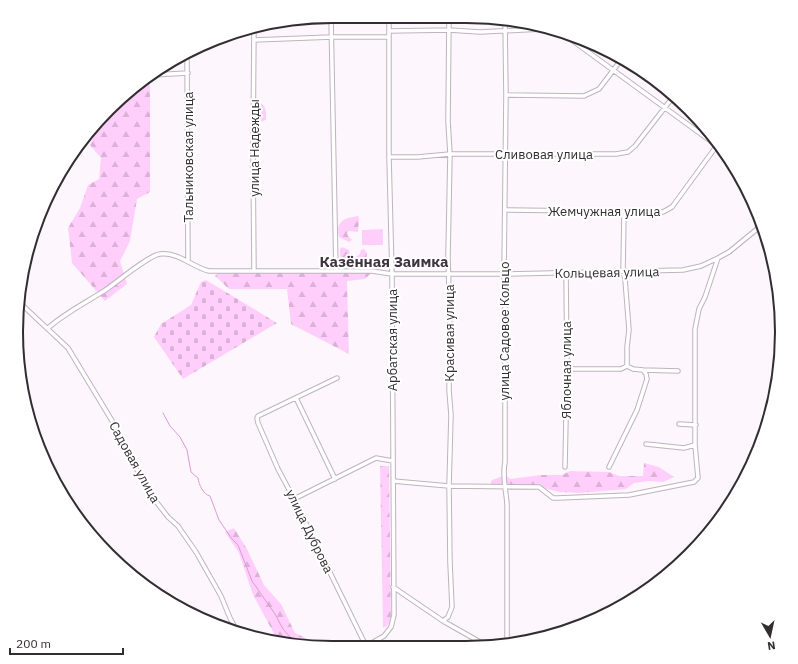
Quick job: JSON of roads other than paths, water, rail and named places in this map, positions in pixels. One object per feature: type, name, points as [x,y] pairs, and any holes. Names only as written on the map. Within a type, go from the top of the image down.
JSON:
[{"type":"street","points":[[331,23],[336,270]]},
{"type":"street","name":"Арбатская улица","points":[[376,641],[384,636],[391,627],[394,615],[392,274],[389,157],[389,23]]},
{"type":"street","name":"Красивая улица","points":[[443,621],[448,617],[452,607],[449,486],[451,415],[448,390],[450,154],[448,121],[449,23]]},
{"type":"street","name":"улица Садовое Кольцо","points":[[504,26],[506,154],[504,274],[504,486],[507,504],[507,638]]},
{"type":"street","points":[[390,31],[449,30],[480,32],[528,29]]},
{"type":"street","name":"улица Надежды","points":[[254,34],[254,270]]},
{"type":"street","points":[[254,40],[332,37],[389,37]]},
{"type":"street","points":[[578,45],[704,135]]},
{"type":"street","name":"Тальниковская улица","points":[[187,59],[188,261]]},
{"type":"street","points":[[506,96],[584,96],[599,89],[619,63]]},
{"type":"street","points":[[161,75],[188,73]]},
{"type":"street","name":"Сливовая улица","points":[[389,157],[418,157],[450,154],[616,154],[628,152],[636,146],[670,100]]},
{"type":"street","name":"Жемчужная улица","points":[[505,210],[663,212],[672,206],[715,149]]},
{"type":"street","points":[[624,212],[623,272],[625,279],[629,330],[627,366]]},
{"type":"street","name":"Кольцевая улица","points":[[48,328],[105,290],[140,264],[159,254],[171,255],[188,261],[199,269],[209,271],[336,270],[372,271],[392,274],[504,274],[683,270],[701,266],[729,252],[757,229]]},
{"type":"street","points":[[393,481],[449,486],[539,487],[553,498],[630,495],[694,482],[698,478],[695,445],[695,329],[699,309],[705,297],[718,258]]},
{"type":"street","name":"Яблочная улица","points":[[565,467],[567,370],[566,273]]},
{"type":"street","name":"Садовая улица","points":[[25,307],[68,348],[117,429],[127,452],[152,495],[168,517],[178,526],[196,552],[221,596],[234,625]]},
{"type":"street","points":[[567,370],[620,369],[627,366]]},
{"type":"street","points":[[627,366],[633,370],[678,371]]},
{"type":"street","points":[[609,467],[637,410],[646,386],[647,378],[643,370]]},
{"type":"street","points":[[335,479],[296,398],[337,378]]},
{"type":"street","name":"улица Дуброва","points":[[296,398],[258,416],[258,423],[278,469],[362,641]]},
{"type":"street","points":[[679,424],[696,424]]},
{"type":"street","points":[[646,444],[684,448],[695,445]]},
{"type":"street","points":[[294,499],[376,458],[393,461]]},
{"type":"street","points":[[393,587],[443,621],[477,640]]},
{"type":"waterway","points":[[163,413],[170,426],[180,437],[187,450],[191,472],[198,478],[203,491],[210,496],[219,520],[238,545],[252,581],[275,614],[283,629],[291,638]]},
{"type":"district","name":"Казённая Заимка","points":[[384,262]]}]
